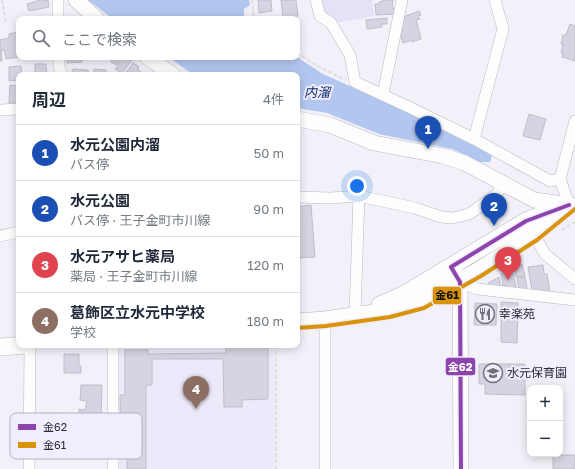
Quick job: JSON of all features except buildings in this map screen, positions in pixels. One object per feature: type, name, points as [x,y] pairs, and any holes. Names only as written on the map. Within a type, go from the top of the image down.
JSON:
[{"type":"main road","points":[[300,322],[325,320],[409,306],[433,297],[460,282],[534,235],[573,204]]},
{"type":"main road","points":[[355,315],[405,294],[526,220],[573,204]]},
{"type":"main road","points":[[0,347],[16,346]]},
{"type":"street","points":[[58,0],[58,16]]},
{"type":"street","points":[[76,0],[94,16]]},
{"type":"street","points":[[316,0],[320,16],[331,22],[350,55],[355,82],[383,94],[474,140],[550,181],[560,179]]},
{"type":"street","points":[[383,94],[402,0]]},
{"type":"street","points":[[474,140],[503,29],[495,0]]},
{"type":"street","points":[[59,60],[61,72]]},
{"type":"street","points":[[151,60],[169,72]]},
{"type":"street","points":[[0,110],[16,109]]},
{"type":"street","points":[[300,120],[330,125],[374,143],[443,156],[465,163],[534,200],[573,204]]},
{"type":"street","points":[[573,204],[560,179],[575,121]]},
{"type":"street","points":[[300,197],[331,198],[359,196],[415,208],[441,217],[453,218],[470,214],[497,194],[504,184]]},
{"type":"street","points":[[355,315],[359,196]]},
{"type":"street","points":[[0,236],[16,233]]},
{"type":"street","points":[[534,235],[545,254],[575,279]]},
{"type":"street","points":[[450,267],[460,282],[461,469]]},
{"type":"street","points":[[460,282],[478,289],[575,300]]},
{"type":"street","points":[[325,320],[325,469]]},
{"type":"street","points":[[30,348],[30,413]]},
{"type":"street","points":[[113,348],[113,413]]},
{"type":"path","points":[[2,0],[6,22]]},
{"type":"path","points":[[252,0],[254,16]]},
{"type":"path","points":[[300,55],[334,75],[351,83],[355,82]]},
{"type":"path","points":[[276,348],[276,469]]},
{"type":"shaded area","points":[[318,0],[372,0],[374,16],[335,23],[324,16]]},
{"type":"shaded area","points":[[274,348],[274,469],[117,469],[117,459],[142,459],[142,413],[117,413],[117,349]]},
{"type":"water","points":[[88,0],[249,0],[250,5],[244,9],[244,16],[109,16]]},
{"type":"water","name":"内溜","points":[[300,59],[323,74],[421,118],[486,151],[492,156],[490,162],[480,162],[452,149],[379,134],[327,113],[300,108],[300,72],[190,72],[172,60]]},
{"type":"transit line","name":"金62","points":[[451,267],[526,221],[569,205]]},
{"type":"transit line","name":"金61","points":[[300,328],[326,326],[390,317],[424,308],[481,276],[537,240],[575,209]]},
{"type":"transit line","name":"金62","points":[[451,267],[460,282],[461,469]]},
{"type":"place","name":"水元公園内溜","points":[[428,149]]},
{"type":"place","name":"水元公園","points":[[494,226]]},
{"type":"place","name":"水元アサヒ薬局","points":[[508,280]]},
{"type":"place","name":"幸楽苑","points":[[485,314]]},
{"type":"place","name":"水元保育園","points":[[493,373]]},
{"type":"place","name":"葛飾区立水元中学校","points":[[196,409]]}]
